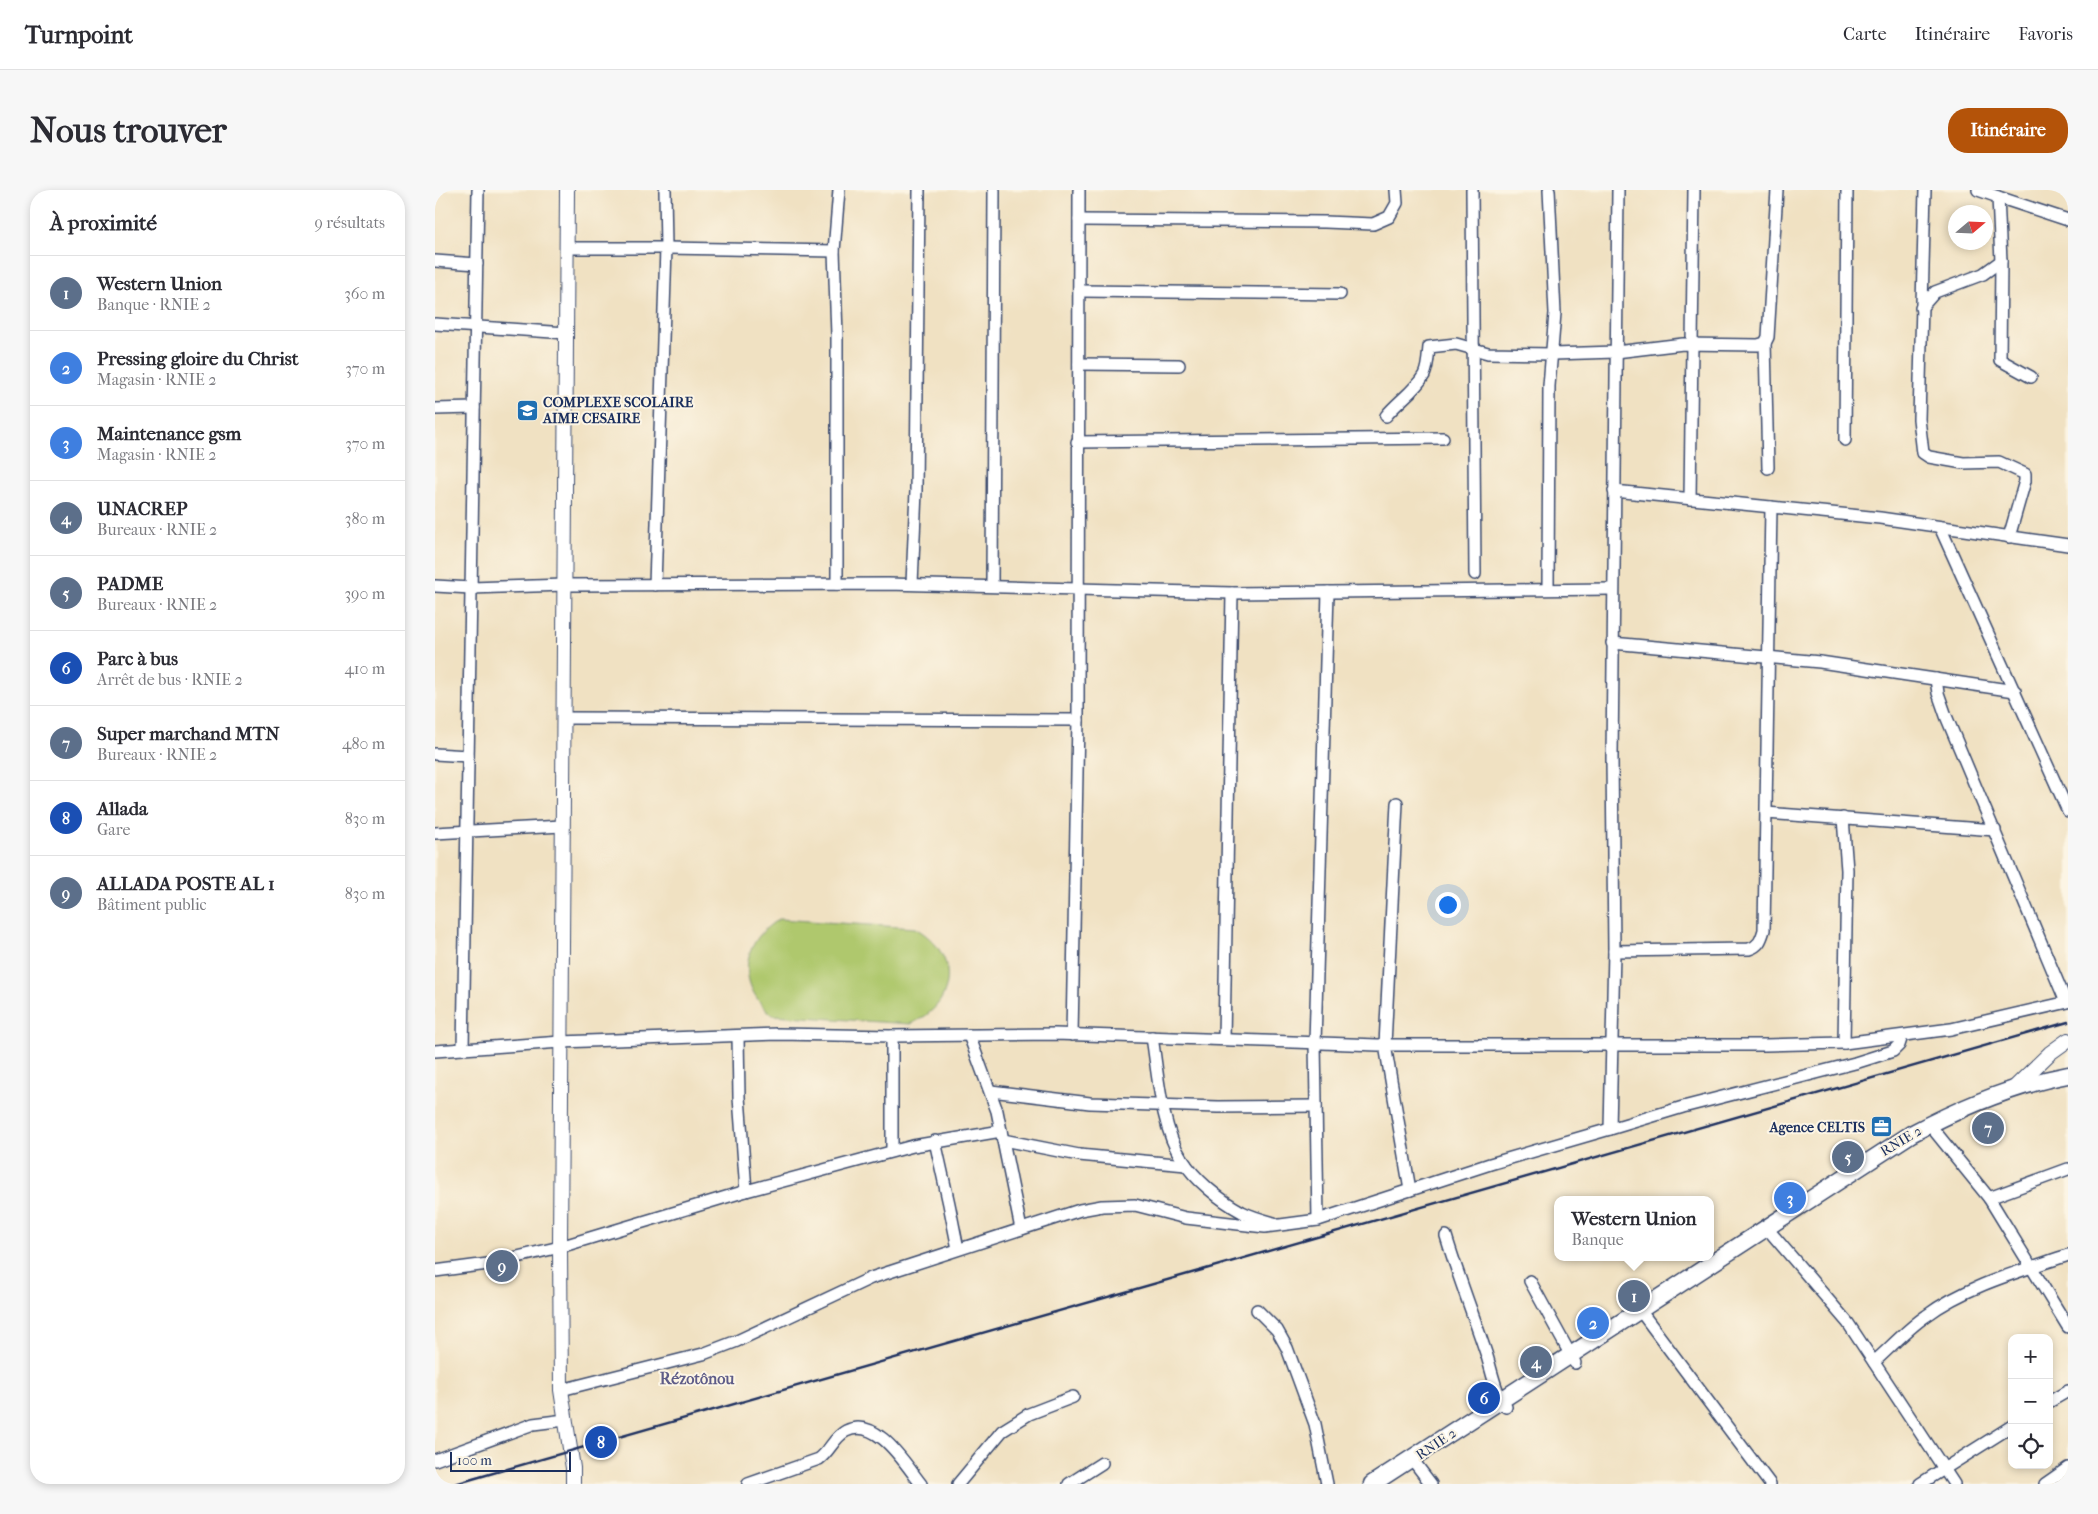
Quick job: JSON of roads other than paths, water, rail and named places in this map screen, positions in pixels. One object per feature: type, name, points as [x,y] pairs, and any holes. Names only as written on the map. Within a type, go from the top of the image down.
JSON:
[{"type":"highway","name":"RNIE 2","points":[[1372,1484],[1415,1462],[1642,1314],[1893,1146],[1931,1128],[1970,1106],[2009,1095],[2068,1074]]},
{"type":"highway","name":"RNIE 2","points":[[2009,1095],[2068,1084]]},
{"type":"highway","name":"RNIE 2","points":[[1391,1484],[1415,1462]]},
{"type":"main road","points":[[567,190],[560,1247],[561,1390],[573,1468],[573,1484]]},
{"type":"main road","points":[[2009,1095],[2050,1053],[2068,1040]]},
{"type":"street","points":[[463,1049],[478,190]]},
{"type":"street","points":[[655,585],[666,248],[665,190]]},
{"type":"street","points":[[837,584],[837,345],[834,250],[839,190]]},
{"type":"street","points":[[912,584],[916,491],[919,190]]},
{"type":"street","points":[[992,585],[994,190]]},
{"type":"street","points":[[1072,1035],[1078,720],[1077,442],[1080,291],[1079,190]]},
{"type":"street","points":[[1079,220],[1373,224],[1389,217],[1397,204],[1396,190]]},
{"type":"street","points":[[1473,190],[1475,574]]},
{"type":"street","points":[[1548,589],[1549,386],[1555,313],[1549,190]]},
{"type":"street","points":[[1610,1129],[1614,951],[1612,643],[1618,190]]},
{"type":"street","points":[[1691,499],[1694,190]]},
{"type":"street","points":[[1386,416],[1396,404],[1407,396],[1424,375],[1429,347],[1456,344],[1488,353],[1553,354],[1616,352],[1692,344],[1758,345],[1765,342],[1769,337],[1777,190]]},
{"type":"street","points":[[1845,440],[1847,190]]},
{"type":"street","points":[[1925,190],[1919,419],[1923,452],[1929,457],[1963,463],[1999,462],[2025,474],[2025,481],[2009,537]]},
{"type":"street","points":[[1978,190],[2068,220]]},
{"type":"street","points":[[1997,197],[2001,261],[2000,360],[2031,377]]},
{"type":"street","points":[[567,248],[834,250]]},
{"type":"street","points":[[435,261],[477,264]]},
{"type":"street","points":[[1921,308],[1935,292],[1983,274],[2001,261]]},
{"type":"street","points":[[1080,291],[1340,294]]},
{"type":"street","points":[[435,324],[566,333]]},
{"type":"street","points":[[1765,342],[1769,468]]},
{"type":"street","points":[[1079,364],[1179,365]]},
{"type":"street","points":[[435,409],[474,408]]},
{"type":"street","points":[[1077,442],[1443,438]]},
{"type":"street","points":[[1614,492],[1880,518],[2068,545]]},
{"type":"street","points":[[1614,951],[1749,949],[1756,946],[1761,940],[1764,930],[1771,507]]},
{"type":"street","points":[[1940,526],[2068,811]]},
{"type":"street","points":[[435,586],[471,588],[565,585],[912,584],[1232,593],[1613,589]]},
{"type":"street","points":[[1318,1220],[1315,1043],[1328,592]]},
{"type":"street","points":[[1224,1039],[1232,593]]},
{"type":"street","points":[[1612,643],[1820,662],[2015,692]]},
{"type":"street","points":[[435,1051],[561,1042],[738,1036],[1072,1035],[1385,1045],[1611,1046],[1844,1043],[1977,1025],[2067,1002],[1946,716],[1936,680]]},
{"type":"street","points":[[563,718],[1078,720]]},
{"type":"street","points":[[435,754],[468,756]]},
{"type":"street","points":[[1397,804],[1385,1045],[1410,1190]]},
{"type":"street","points":[[1766,813],[1995,830]]},
{"type":"street","points":[[1843,818],[1847,870],[1844,1043]]},
{"type":"street","points":[[435,833],[562,826]]},
{"type":"street","points":[[969,1035],[991,1091],[1021,1229]]},
{"type":"street","points":[[738,1036],[739,1105],[746,1191]]},
{"type":"street","points":[[892,1036],[892,1151]]},
{"type":"street","points":[[561,1390],[703,1354],[745,1337],[857,1283],[1080,1210],[1118,1205],[1135,1205],[1186,1218],[1222,1224],[1265,1227],[1318,1220],[1490,1164],[1683,1107],[1855,1063],[1893,1050],[1899,1045],[1902,1036]]},
{"type":"street","points":[[1153,1037],[1162,1105],[1181,1158],[1194,1175],[1207,1187],[1242,1212],[1282,1226]]},
{"type":"street","points":[[991,1091],[1090,1103],[1218,1107],[1316,1106]]},
{"type":"street","points":[[1931,1128],[1989,1198],[2030,1268],[2068,1327]]},
{"type":"street","points":[[435,1272],[488,1264],[560,1247],[746,1191],[935,1141],[1002,1135],[1079,1155],[1186,1165]]},
{"type":"street","points":[[935,1141],[958,1250]]},
{"type":"street","points":[[1989,1198],[2068,1169]]},
{"type":"street","points":[[1769,1230],[1848,1323],[1954,1484]]},
{"type":"street","points":[[1446,1236],[1460,1282],[1504,1404]]},
{"type":"street","points":[[1874,1362],[1926,1316],[1946,1304],[1983,1286],[2068,1255]]},
{"type":"street","points":[[1530,1281],[1572,1359]]},
{"type":"street","points":[[1257,1310],[1277,1330],[1287,1348],[1315,1424],[1327,1484]]},
{"type":"street","points":[[1642,1314],[1770,1484]]},
{"type":"street","points":[[2053,1400],[2068,1391]]},
{"type":"street","points":[[958,1484],[1002,1431],[1029,1414],[1073,1397]]},
{"type":"street","points":[[435,1460],[533,1424],[565,1420]]},
{"type":"street","points":[[748,1484],[819,1460],[826,1454],[837,1438],[847,1431],[862,1429],[880,1436],[889,1444],[921,1484]]},
{"type":"street","points":[[1920,1484],[2008,1429]]},
{"type":"street","points":[[1415,1462],[1431,1484]]},
{"type":"street","points":[[1069,1484],[1102,1463]]},
{"type":"street","points":[[2045,1484],[2068,1468]]},
{"type":"railway","points":[[455,1484],[2068,1022]]},
{"type":"place","name":"COMPLEXE SCOLAIRE AIME CESAIRE","points":[[527,410]]},
{"type":"place","name":"Agence CELTIS","points":[[1881,1127]]},
{"type":"place","name":"Super marchand MTN","points":[[1988,1128]]},
{"type":"place","name":"PADME","points":[[1848,1157]]},
{"type":"place","name":"Maintenance gsm","points":[[1790,1198]]},
{"type":"place","name":"ALLADA POSTE AL 1","points":[[502,1266]]},
{"type":"place","name":"Western Union","points":[[1634,1296]]},
{"type":"place","name":"Pressing gloire du Christ","points":[[1593,1323]]},
{"type":"place","name":"UNACREP","points":[[1536,1362]]},
{"type":"place","name":"Parc à bus","points":[[1484,1398]]},
{"type":"place","name":"Allada","points":[[601,1442]]},
{"type":"district","name":"Rézotônou","points":[[697,1378]]}]
